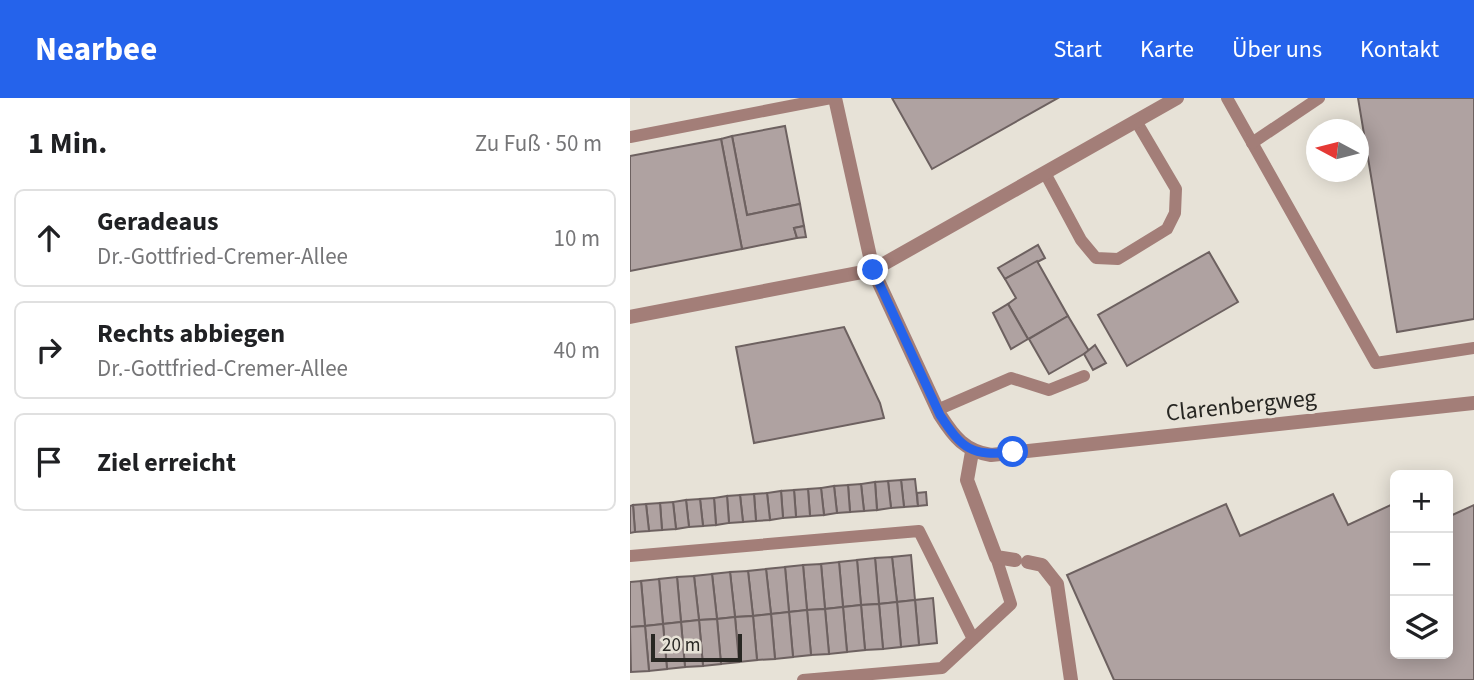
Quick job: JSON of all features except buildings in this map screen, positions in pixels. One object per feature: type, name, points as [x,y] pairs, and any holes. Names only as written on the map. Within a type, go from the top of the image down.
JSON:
[{"type":"street","points":[[833,98],[873,270],[937,410],[954,436],[972,452],[967,480],[996,557],[1042,565],[1057,584],[1071,680]]},
{"type":"street","points":[[630,317],[873,270],[1177,98]]},
{"type":"street","name":"Clarenbergweg","points":[[972,452],[991,455],[1474,403]]},
{"type":"lane","points":[[630,137],[833,98]]},
{"type":"lane","points":[[1227,98],[1376,363],[1474,348]]},
{"type":"lane","points":[[1252,143],[1319,98]]},
{"type":"lane","points":[[1045,173],[1081,240],[1096,258],[1118,259],[1167,229],[1175,213],[1177,189],[1136,121]]},
{"type":"lane","points":[[937,410],[1011,378],[1049,390],[1084,376]]},
{"type":"lane","points":[[630,556],[919,531],[973,639]]},
{"type":"lane","points":[[803,680],[942,668],[1011,604],[996,557]]},
{"type":"route","points":[[873,270],[940,415],[954,436],[972,452],[991,455],[1013,452]]}]
